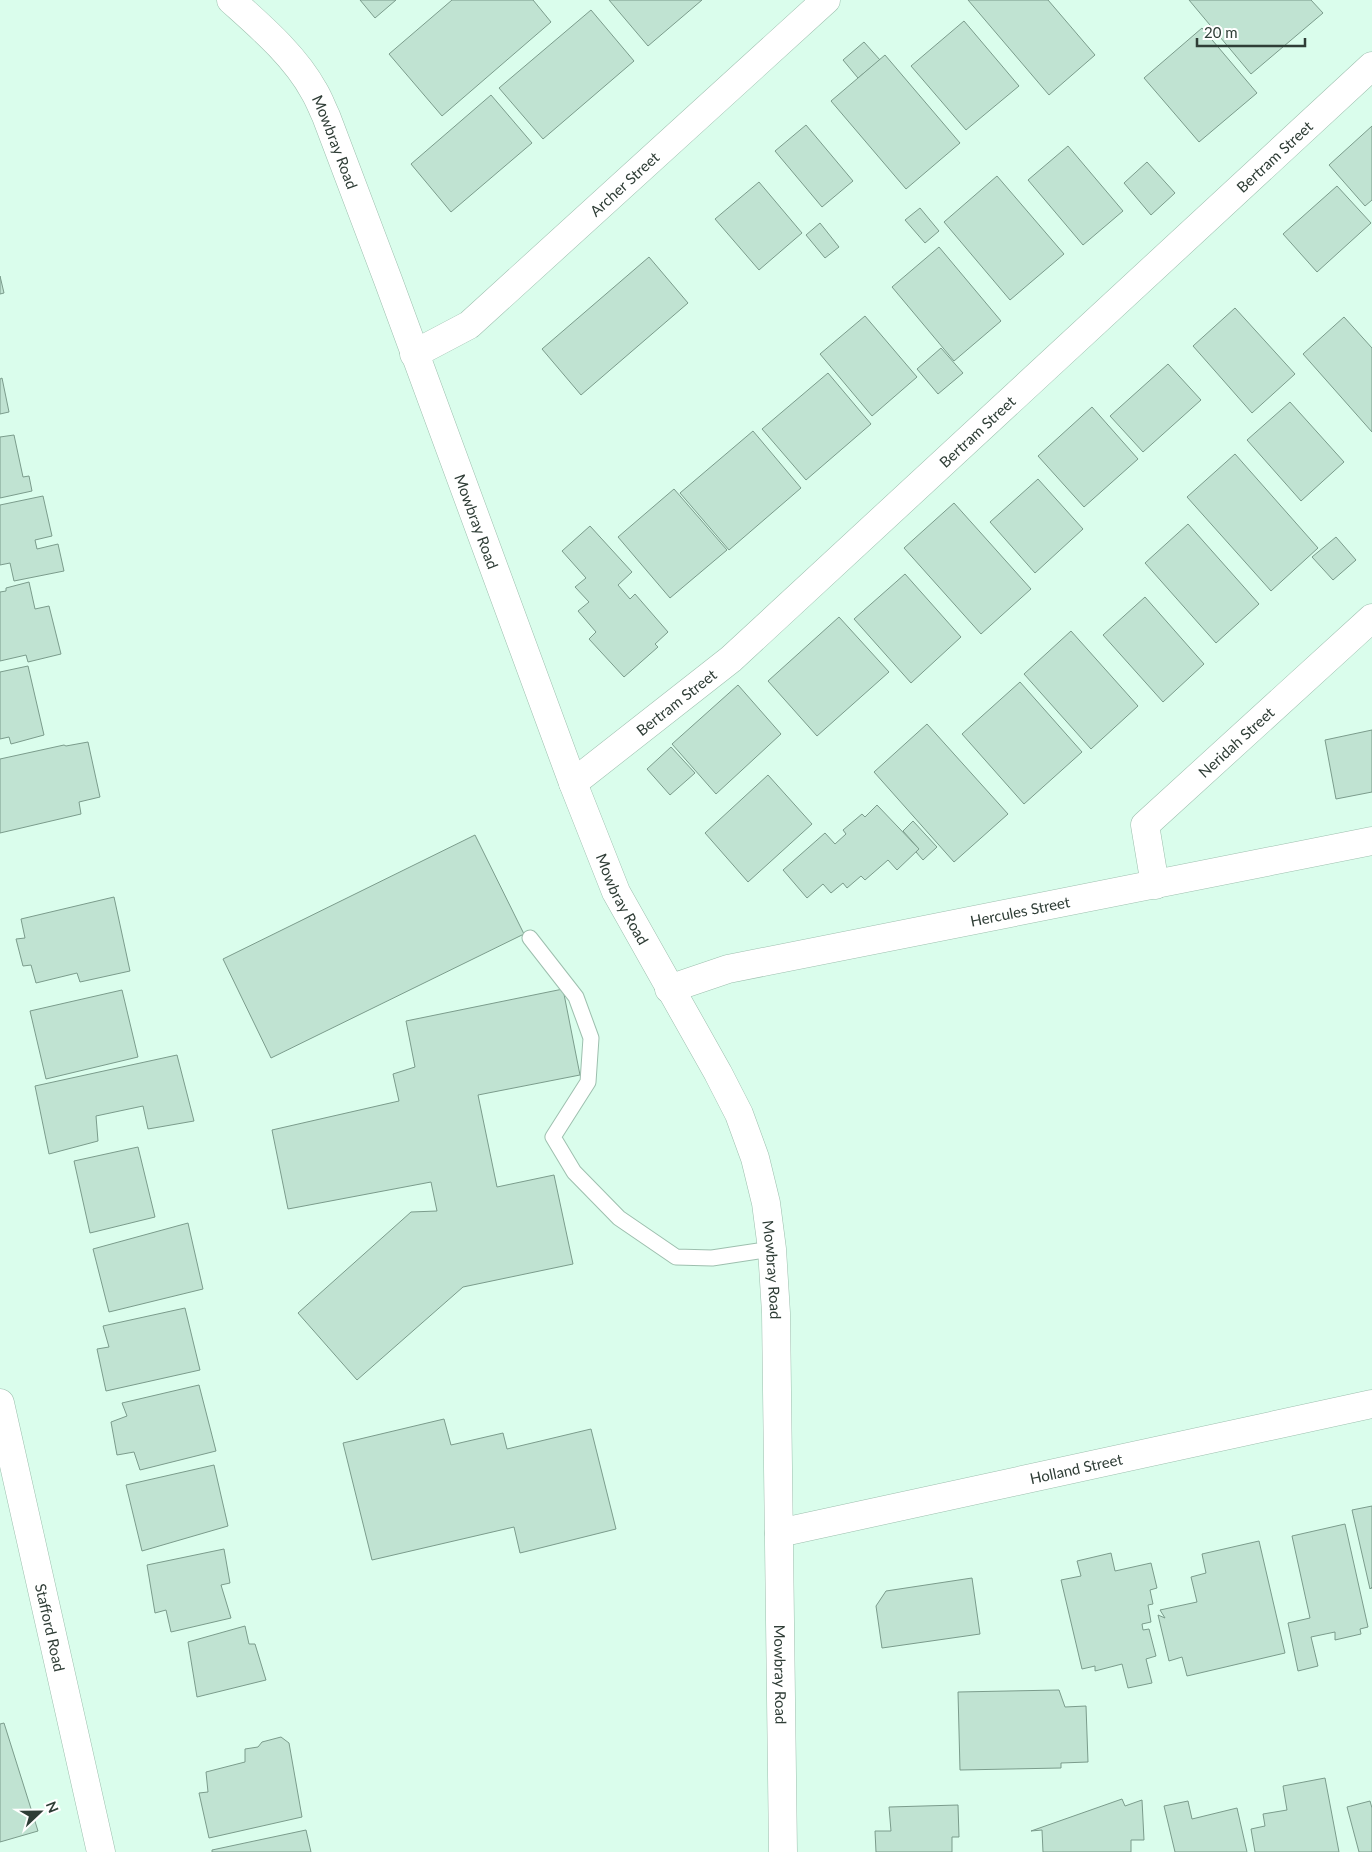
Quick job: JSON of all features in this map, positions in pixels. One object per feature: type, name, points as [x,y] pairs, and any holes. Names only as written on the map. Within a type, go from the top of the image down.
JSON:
[{"type":"street","name":"Mowbray Road","points":[[231,0],[260,26],[296,65],[314,90],[326,116],[573,783],[616,892],[718,1073],[739,1114],[755,1158],[766,1204],[772,1249],[776,1313],[783,1852]]},
{"type":"street","name":"Archer Street","points":[[414,354],[469,325],[826,0]]},
{"type":"street","name":"Bertram Street","points":[[573,783],[731,659],[1372,66]]},
{"type":"street","name":"Neridah Street","points":[[1155,885],[1145,825],[1372,618]]},
{"type":"street","name":"Hercules Street","points":[[669,989],[728,968],[1372,841]]},
{"type":"street","name":"Stafford Road","points":[[0,1403],[101,1852]]},
{"type":"street","name":"Holland Street","points":[[779,1533],[1372,1404]]},
{"type":"lane","points":[[530,938],[576,997],[591,1038],[588,1082],[553,1137],[574,1172],[619,1218],[676,1257],[712,1258],[772,1249]]},
{"type":"building","points":[[360,0],[396,0],[375,18]]},
{"type":"building","points":[[452,0],[533,0],[551,22],[442,116],[389,54]]},
{"type":"building","points":[[609,0],[702,0],[648,46]]},
{"type":"building","points":[[968,0],[1048,0],[1095,55],[1049,95]]},
{"type":"building","points":[[1189,0],[1311,0],[1323,13],[1251,74]]},
{"type":"building","points":[[591,10],[634,61],[543,139],[499,88]]},
{"type":"building","points":[[964,21],[1019,86],[966,130],[911,66]]},
{"type":"building","points":[[1202,28],[1257,93],[1199,142],[1144,78]]},
{"type":"building","points":[[864,42],[880,60],[858,78],[843,60]]},
{"type":"building","points":[[885,55],[960,143],[906,189],[831,101]]},
{"type":"building","points":[[491,95],[532,143],[451,212],[411,164]]},
{"type":"building","points":[[806,125],[853,181],[822,207],[775,151]]},
{"type":"building","points":[[1372,126],[1372,200],[1365,206],[1329,165]]},
{"type":"building","points":[[1068,146],[1123,211],[1083,245],[1028,180]]},
{"type":"building","points":[[1147,162],[1175,193],[1151,215],[1124,183]]},
{"type":"building","points":[[997,176],[1064,254],[1010,300],[944,222]]},
{"type":"building","points":[[759,182],[802,233],[759,270],[715,219]]},
{"type":"building","points":[[1337,186],[1371,223],[1317,272],[1283,234]]},
{"type":"building","points":[[920,208],[939,231],[925,243],[905,220]]},
{"type":"building","points":[[820,223],[839,247],[825,258],[806,235]]},
{"type":"building","points":[[939,247],[1001,321],[954,361],[892,287]]},
{"type":"building","points":[[649,257],[688,303],[581,395],[542,349]]},
{"type":"building","points":[[0,276],[4,293],[0,294]]},
{"type":"building","points":[[1235,308],[1295,374],[1252,413],[1193,346]]},
{"type":"building","points":[[865,316],[917,377],[872,416],[820,354]]},
{"type":"building","points":[[1344,317],[1372,348],[1372,432],[1303,354]]},
{"type":"building","points":[[941,348],[963,373],[938,394],[917,369]]},
{"type":"building","points":[[1168,364],[1201,400],[1143,452],[1110,416]]},
{"type":"building","points":[[828,373],[871,424],[806,480],[762,429]]},
{"type":"building","points":[[2,378],[9,412],[0,414],[0,379]]},
{"type":"building","points":[[1290,402],[1344,462],[1301,501],[1247,440]]},
{"type":"building","points":[[1092,407],[1138,459],[1084,507],[1038,456]]},
{"type":"building","points":[[753,431],[801,488],[729,550],[680,493]]},
{"type":"building","points":[[14,435],[23,477],[29,476],[32,491],[0,498],[0,437]]},
{"type":"building","points":[[1235,454],[1318,548],[1271,591],[1187,497]]},
{"type":"building","points":[[1038,479],[1083,529],[1035,573],[990,522]]},
{"type":"building","points":[[674,489],[727,550],[670,598],[618,537]]},
{"type":"building","points":[[43,496],[52,536],[35,540],[37,549],[58,544],[64,571],[14,581],[10,563],[0,565],[0,505]]},
{"type":"building","points":[[954,503],[1031,589],[981,634],[904,548]]},
{"type":"building","points":[[1188,524],[1259,604],[1216,643],[1145,563]]},
{"type":"building","points":[[590,526],[632,572],[618,585],[630,599],[635,594],[668,632],[655,644],[658,647],[624,677],[589,639],[596,632],[578,611],[589,602],[575,587],[586,578],[562,551]]},
{"type":"building","points":[[1336,537],[1356,560],[1333,580],[1312,557]]},
{"type":"building","points":[[905,574],[961,637],[911,683],[854,619]]},
{"type":"building","points":[[29,582],[35,609],[49,606],[61,654],[28,662],[26,655],[0,661],[0,592],[6,591],[6,588]]},
{"type":"building","points":[[1145,597],[1204,664],[1163,702],[1103,635]]},
{"type":"building","points":[[839,617],[889,672],[817,736],[768,681]]},
{"type":"building","points":[[1071,631],[1138,706],[1091,749],[1024,674]]},
{"type":"building","points":[[28,666],[44,735],[11,744],[9,737],[0,739],[0,672]]},
{"type":"building","points":[[1020,682],[1082,752],[1024,804],[962,734]]},
{"type":"building","points":[[738,685],[781,734],[716,794],[672,744]]},
{"type":"building","points":[[927,724],[1008,814],[954,862],[874,772]]},
{"type":"building","points":[[1372,730],[1372,792],[1336,799],[1325,740]]},
{"type":"building","points":[[88,742],[100,797],[79,802],[81,814],[0,833],[0,759],[64,745]]},
{"type":"building","points":[[671,747],[695,773],[670,795],[647,769]]},
{"type":"building","points":[[768,775],[812,824],[748,882],[705,833]]},
{"type":"building","points":[[877,805],[919,849],[897,870],[888,860],[865,880],[861,876],[847,888],[843,883],[831,893],[823,884],[807,898],[783,870],[825,833],[835,844],[846,834],[843,830],[862,814],[865,817]]},
{"type":"building","points":[[913,821],[937,847],[923,860],[916,852],[919,849],[903,831]]},
{"type":"building","points":[[475,835],[524,934],[271,1058],[223,959]]},
{"type":"building","points":[[114,897],[130,971],[80,982],[77,973],[36,983],[31,965],[23,966],[16,939],[25,938],[21,919]]},
{"type":"building","points":[[563,989],[580,1075],[478,1095],[497,1187],[554,1175],[573,1264],[463,1287],[357,1380],[298,1313],[411,1212],[437,1211],[431,1182],[288,1209],[272,1130],[399,1101],[393,1074],[415,1067],[406,1021]]},
{"type":"building","points":[[122,990],[138,1057],[46,1079],[30,1011]]},
{"type":"building","points":[[177,1055],[194,1121],[148,1129],[143,1106],[96,1116],[98,1141],[49,1154],[35,1086]]},
{"type":"building","points":[[138,1147],[155,1217],[90,1233],[74,1161]]},
{"type":"building","points":[[188,1223],[203,1289],[109,1312],[93,1249]]},
{"type":"building","points":[[185,1308],[200,1370],[106,1391],[97,1349],[109,1347],[103,1326]]},
{"type":"building","points":[[199,1385],[216,1451],[140,1470],[134,1452],[117,1455],[111,1422],[127,1416],[122,1403]]},
{"type":"building","points":[[444,1419],[451,1445],[503,1433],[507,1449],[591,1429],[616,1529],[520,1553],[514,1527],[372,1560],[343,1443]]},
{"type":"building","points":[[214,1465],[228,1526],[142,1551],[126,1485]]},
{"type":"building","points":[[1372,1506],[1372,1587],[1370,1589],[1352,1510]]},
{"type":"building","points":[[1345,1524],[1368,1627],[1360,1629],[1361,1634],[1335,1640],[1335,1632],[1311,1637],[1318,1666],[1298,1671],[1288,1623],[1310,1618],[1292,1536]]},
{"type":"building","points":[[1259,1541],[1285,1653],[1187,1676],[1182,1657],[1169,1661],[1158,1615],[1165,1618],[1160,1610],[1197,1602],[1191,1577],[1206,1573],[1202,1554]]},
{"type":"building","points":[[224,1549],[230,1583],[221,1585],[231,1618],[171,1632],[166,1610],[155,1613],[147,1565]]},
{"type":"building","points":[[1111,1553],[1115,1571],[1151,1563],[1157,1588],[1150,1590],[1153,1604],[1148,1605],[1151,1622],[1142,1624],[1143,1630],[1149,1629],[1156,1656],[1146,1659],[1152,1683],[1128,1688],[1122,1664],[1095,1671],[1095,1666],[1082,1669],[1061,1580],[1081,1576],[1077,1561]]},
{"type":"building","points":[[972,1578],[980,1634],[882,1648],[876,1606],[886,1591]]},
{"type":"building","points":[[245,1626],[249,1644],[255,1644],[266,1680],[197,1697],[188,1642]]},
{"type":"building","points":[[1059,1690],[1065,1707],[1086,1706],[1088,1762],[1061,1763],[1061,1768],[960,1770],[958,1692]]},
{"type":"building","points":[[4,1723],[38,1831],[0,1842],[0,1724]]},
{"type":"building","points":[[281,1737],[289,1743],[302,1817],[209,1838],[199,1793],[208,1792],[206,1772],[245,1762],[245,1749],[258,1747],[262,1742]]},
{"type":"building","points":[[1325,1778],[1339,1852],[1255,1852],[1251,1829],[1265,1826],[1263,1814],[1287,1810],[1283,1786]]},
{"type":"building","points":[[1122,1799],[1125,1806],[1142,1800],[1144,1840],[1131,1840],[1131,1852],[1043,1852],[1042,1830],[1031,1831]]},
{"type":"building","points":[[1188,1801],[1192,1819],[1237,1808],[1247,1852],[1175,1852],[1164,1806]]},
{"type":"building","points":[[1370,1801],[1372,1808],[1372,1852],[1359,1852],[1347,1807]]},
{"type":"building","points":[[958,1805],[959,1837],[952,1837],[952,1852],[876,1852],[875,1831],[891,1831],[889,1807]]},
{"type":"building","points":[[306,1830],[311,1852],[212,1852],[212,1850]]}]
